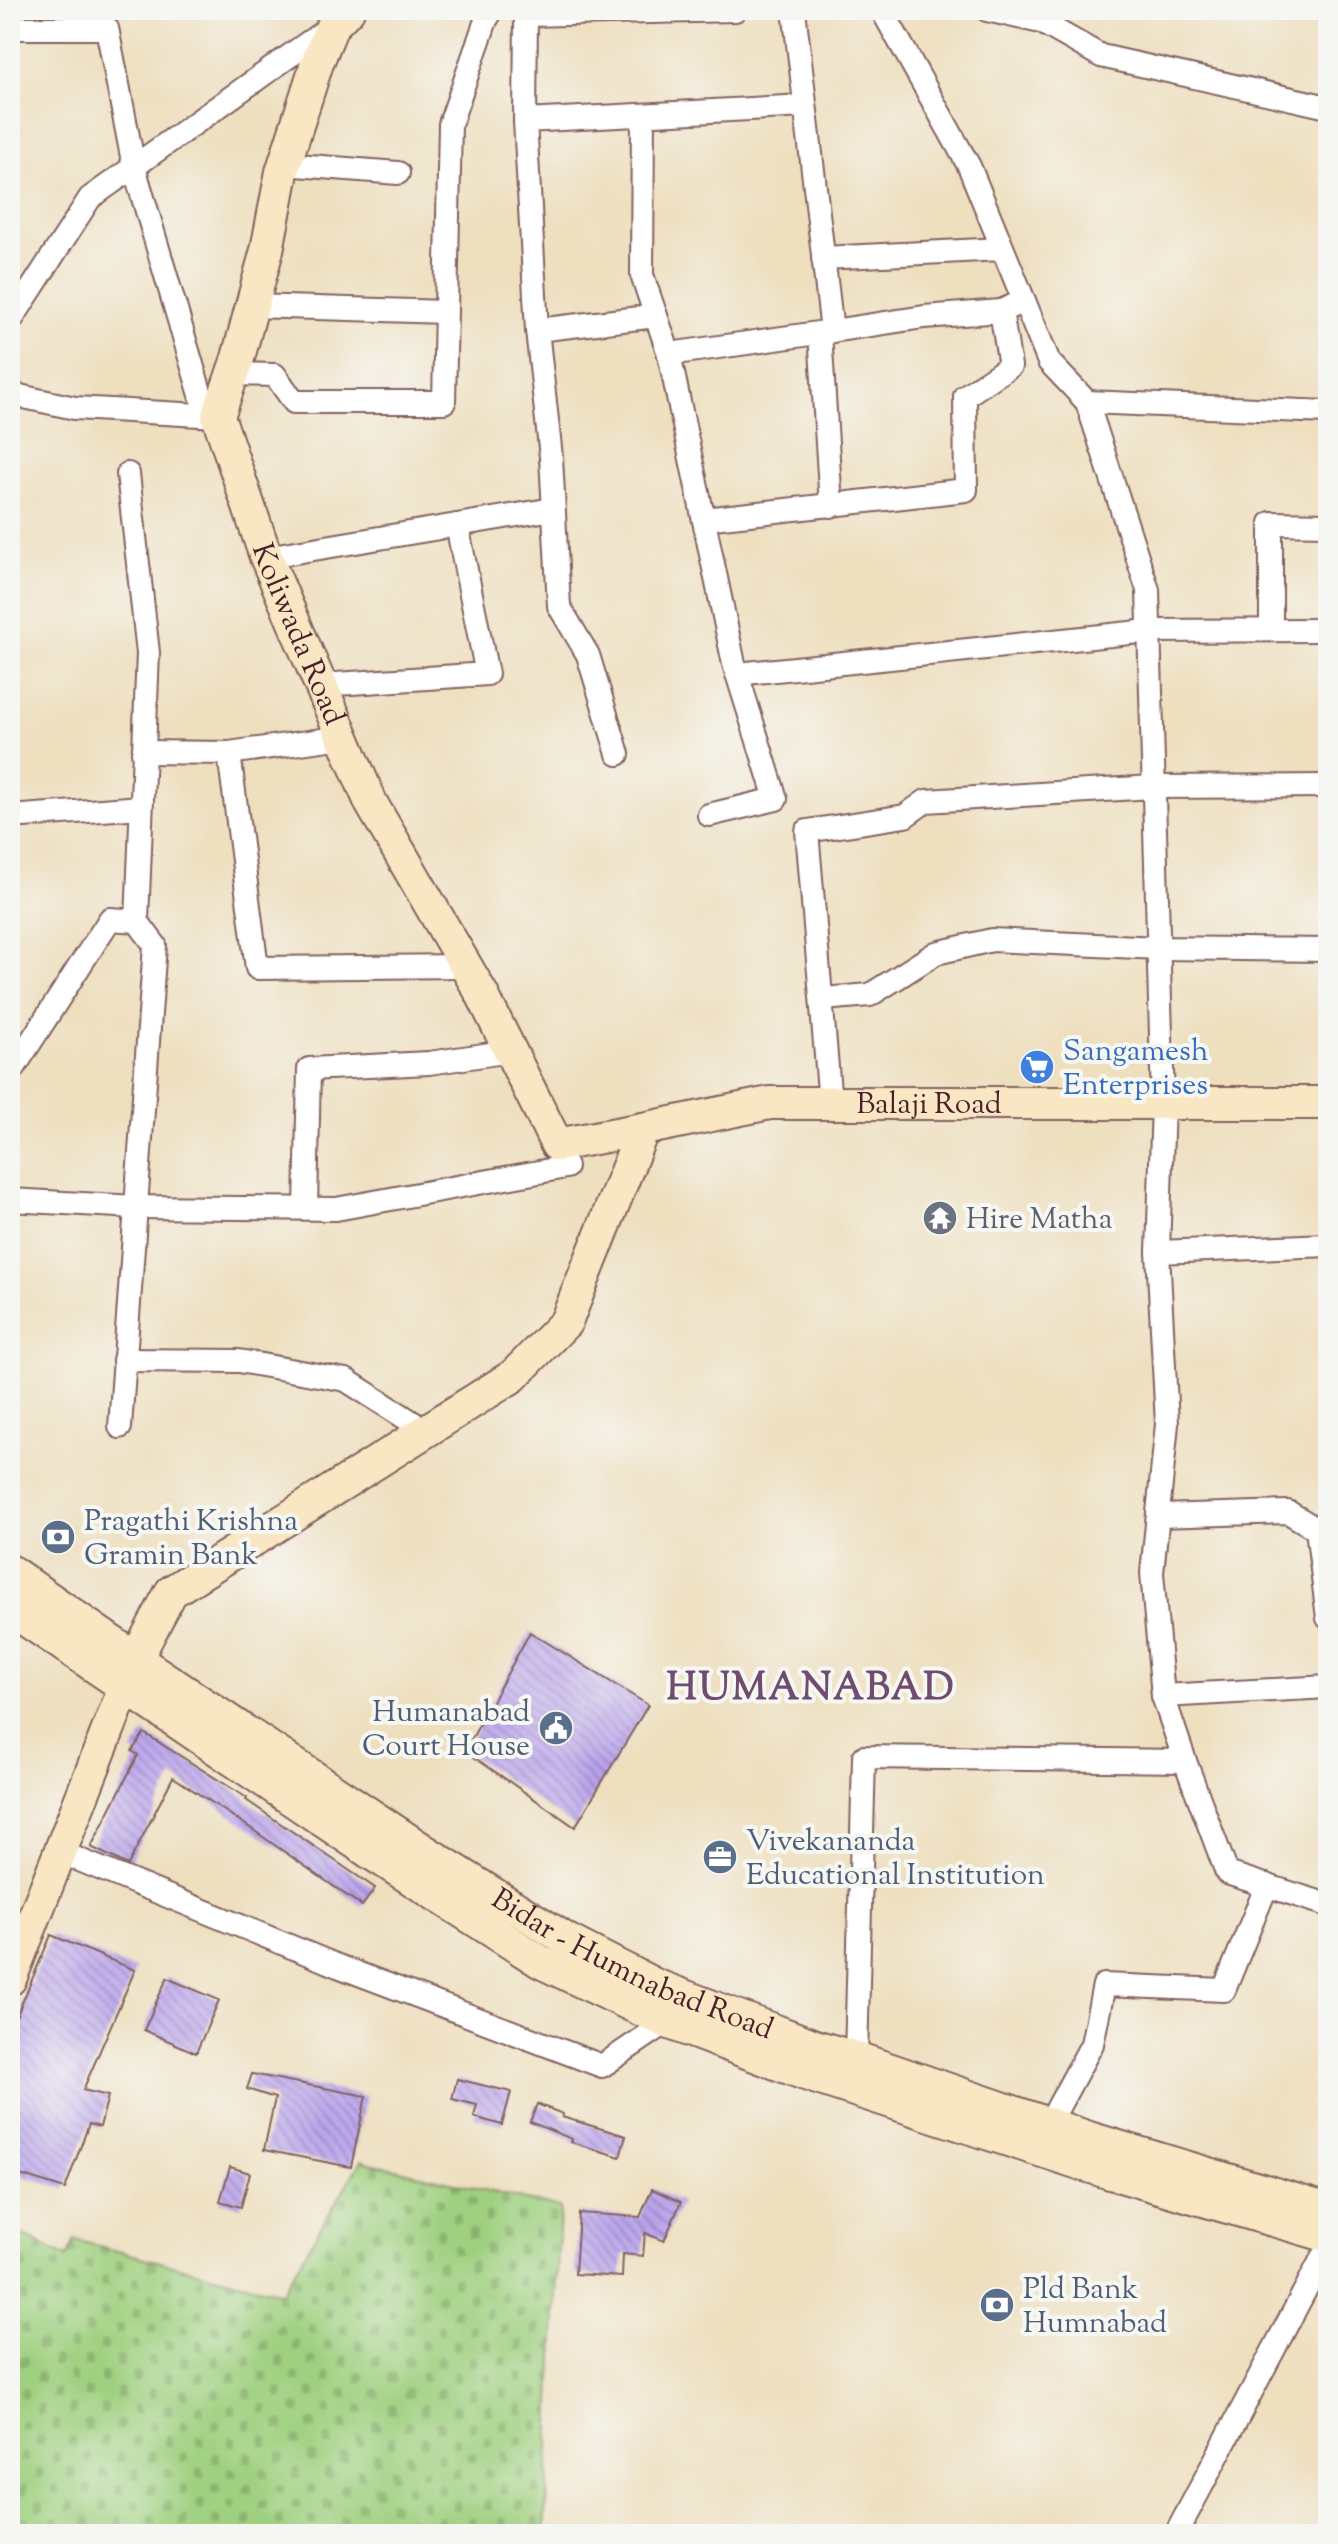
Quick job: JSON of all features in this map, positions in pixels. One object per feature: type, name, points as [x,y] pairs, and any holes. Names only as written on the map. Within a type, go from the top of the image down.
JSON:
[{"type":"street","points":[[233,374],[275,375],[294,402],[444,402],[450,124],[492,10]]},
{"type":"street","points":[[618,754],[588,655],[559,606],[551,457],[537,330],[525,121],[526,15],[735,10]]},
{"type":"street","points":[[794,10],[823,258],[831,506]]},
{"type":"street","points":[[882,10],[969,166],[1049,362],[1087,402],[1148,590],[1163,1104],[1158,1252],[1167,1424],[1152,1573],[1163,1696],[1227,1873],[1328,1905]]},
{"type":"street","points":[[987,10],[1041,22],[1101,56],[1328,107]]},
{"type":"street","points":[[218,416],[233,374],[267,250],[284,164],[317,63],[340,18]]},
{"type":"street","points":[[10,322],[90,198],[340,18]]},
{"type":"street","points":[[10,28],[107,28],[134,167],[203,402],[218,416]]},
{"type":"street","points":[[525,121],[805,106]]},
{"type":"street","points":[[643,115],[642,275],[669,354],[737,674],[776,799],[709,815]]},
{"type":"street","points":[[284,164],[398,173]]},
{"type":"street","points":[[823,258],[1002,249]]},
{"type":"street","points":[[669,354],[924,317],[1001,311],[1024,301]]},
{"type":"street","points":[[252,306],[446,312]]},
{"type":"street","points":[[704,519],[966,490],[965,396],[1010,366],[1001,311]]},
{"type":"street","points":[[537,330],[656,316]]},
{"type":"street","points":[[10,394],[75,408],[218,416]]},
{"type":"street","points":[[1087,402],[1328,412]]},
{"type":"street","name":"Koliwada Road","points":[[218,416],[266,557],[371,803],[466,966],[557,1145]]},
{"type":"street","points":[[120,1427],[155,945],[137,921],[148,653],[128,474]]},
{"type":"street","points":[[266,557],[553,509]]},
{"type":"street","points":[[1271,630],[1271,523],[1328,524]]},
{"type":"street","points":[[321,685],[487,674],[457,525]]},
{"type":"street","points":[[737,674],[1149,631],[1328,630]]},
{"type":"street","points":[[143,752],[229,753],[343,737]]},
{"type":"street","points":[[229,753],[257,968],[466,966]]},
{"type":"street","points":[[830,1103],[807,831],[905,816],[926,801],[1153,787],[1328,786]]},
{"type":"street","points":[[10,817],[141,807]]},
{"type":"street","points":[[10,1074],[110,919],[137,921]]},
{"type":"street","points":[[823,999],[870,995],[936,953],[992,940],[1158,948],[1328,950]]},
{"type":"street","points":[[306,1208],[309,1069],[429,1063],[511,1051]]},
{"type":"street","name":"Balaji Road","points":[[643,1129],[770,1103],[1328,1103]]},
{"type":"street","points":[[10,1200],[136,1207],[336,1209],[566,1167],[557,1145],[643,1129]]},
{"type":"street","points":[[10,1979],[130,1673],[171,1592],[513,1376],[566,1322],[643,1129]]},
{"type":"street","points":[[1158,1252],[1328,1245]]},
{"type":"street","points":[[124,1360],[239,1361],[346,1380],[426,1431]]},
{"type":"street","points":[[1158,1516],[1288,1512],[1322,1533],[1328,1618]]},
{"type":"street","name":"Bidar - Humnabad Road","points":[[10,1571],[130,1673],[368,1851],[541,1962],[667,2022],[805,2074],[1110,2173],[1328,2236]]},
{"type":"street","name":"Bidar - Humnabad Road","points":[[10,1609],[130,1673],[567,1940],[655,1985],[815,2046],[1049,2124],[1328,2210]]},
{"type":"street","points":[[1163,1696],[1328,1687]]},
{"type":"street","points":[[856,2058],[864,1757],[1185,1761]]},
{"type":"street","points":[[60,1852],[338,1966],[602,2066],[667,2022]]},
{"type":"street","points":[[1049,2124],[1092,2044],[1104,1985],[1224,1990],[1267,1885]]},
{"type":"street","points":[[1176,2534],[1328,2247]]},
{"type":"green space","points":[[361,2161],[560,2208],[545,2534],[10,2534],[10,2229],[67,2257],[75,2240],[281,2293]]},
{"type":"building","name":"Humanabad Court House","points":[[530,1632],[648,1705],[575,1827],[465,1751]]},
{"type":"building","points":[[144,1733],[247,1798],[375,1888],[362,1906],[173,1777],[128,1865],[91,1847],[138,1755],[132,1751]]},
{"type":"building","points":[[51,1935],[135,1970],[83,2090],[108,2096],[100,2127],[89,2124],[65,2189],[10,2172],[10,2031]]},
{"type":"building","points":[[167,1978],[219,2000],[196,2053],[144,2030]]},
{"type":"building","points":[[252,2074],[366,2096],[351,2167],[264,2150],[275,2098],[247,2089]]},
{"type":"building","points":[[457,2079],[511,2092],[502,2125],[474,2117],[477,2105],[452,2099]]},
{"type":"building","points":[[537,2104],[563,2114],[562,2117],[626,2136],[620,2157],[571,2142],[572,2139],[530,2122]]},
{"type":"building","points":[[230,2167],[250,2173],[241,2207],[220,2201]]},
{"type":"building","points":[[652,2189],[681,2202],[664,2241],[645,2233],[643,2256],[623,2254],[622,2277],[575,2274],[579,2213],[640,2217]]},
{"type":"place","name":"Sangamesh Enterprises","points":[[1037,1067]]},
{"type":"place","name":"Hire Matha","points":[[940,1218]]},
{"type":"place","name":"Pragathi Krishna Gramin Bank","points":[[58,1537]]},
{"type":"place","name":"Humanabad Court House","points":[[556,1728]]},
{"type":"place","name":"Vivekananda Educational Institution","points":[[720,1857]]},
{"type":"place","name":"Pld Bank Humnabad","points":[[997,2305]]},
{"type":"district","name":"HUMANABAD","points":[[811,1686]]}]
